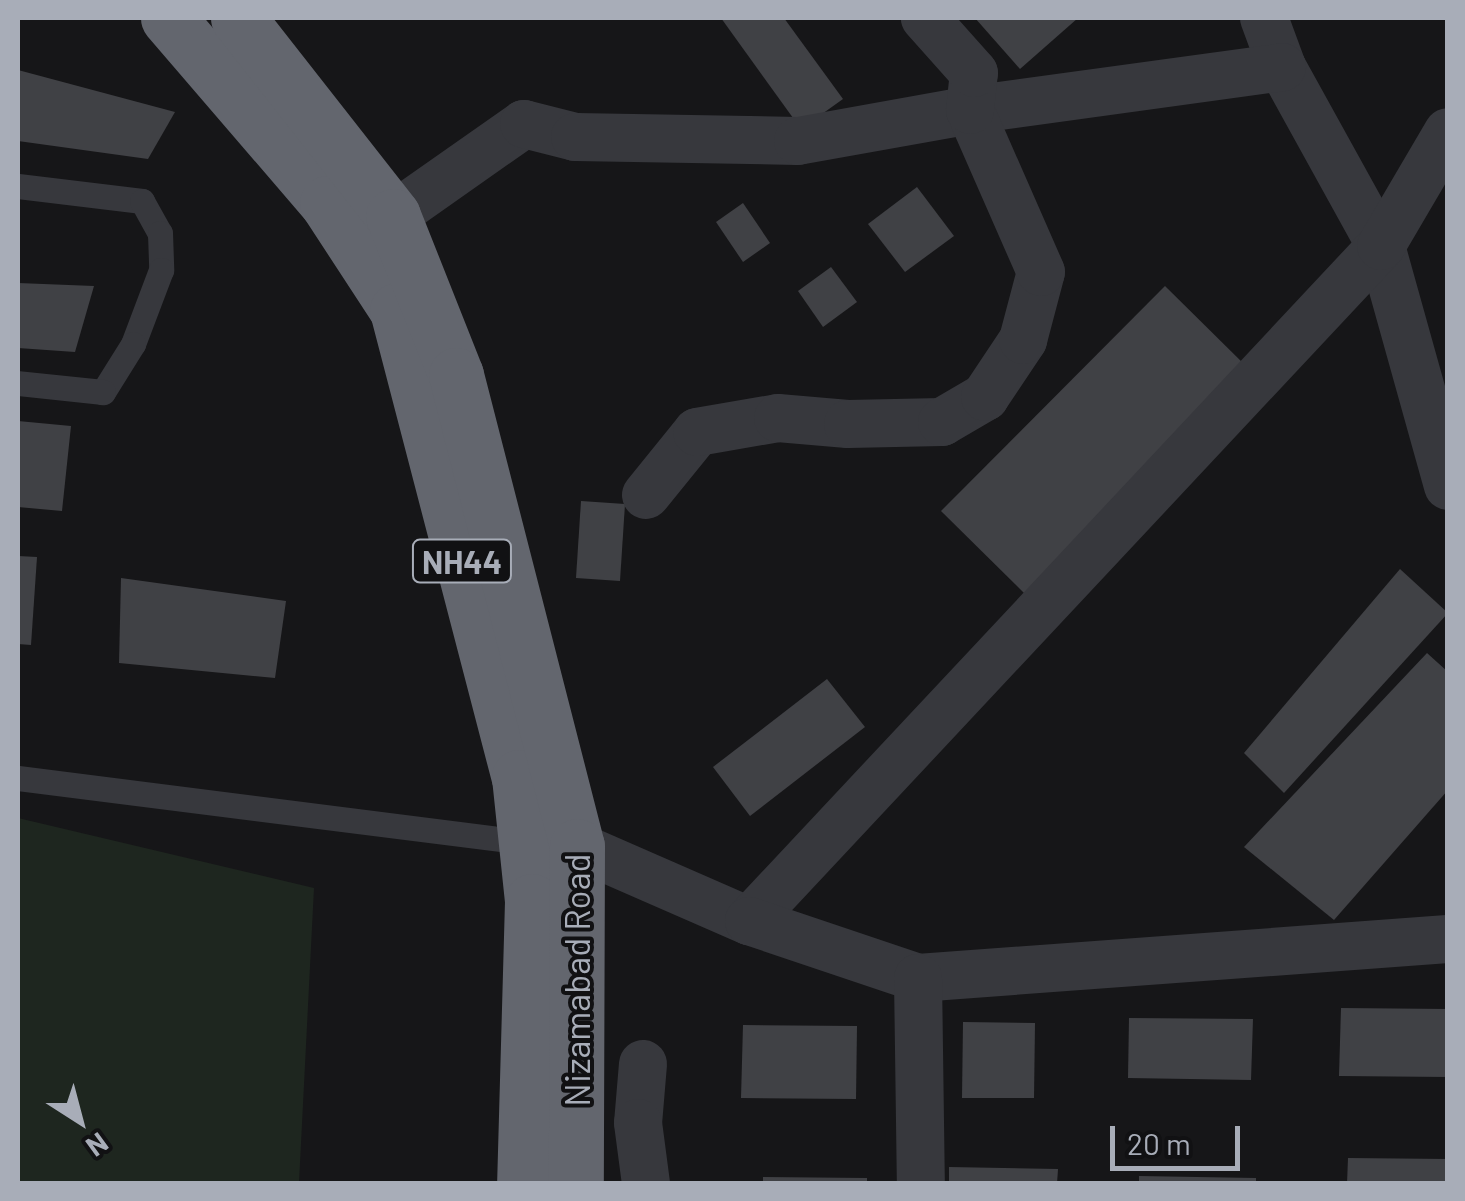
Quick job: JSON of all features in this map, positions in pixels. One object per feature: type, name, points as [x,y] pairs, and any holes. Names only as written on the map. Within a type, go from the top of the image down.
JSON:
[{"type":"highway","name":"NH44","points":[[168,18],[327,203],[397,310],[519,777],[532,901],[524,1184]]},
{"type":"highway","name":"Nizamabad Road","points":[[238,18],[393,216],[456,375],[578,846],[576,1184]]},
{"type":"street","points":[[646,495],[696,432],[778,418],[848,424],[942,422],[985,397],[1023,340],[1041,272],[970,110],[974,73],[925,18]]},
{"type":"street","points":[[1264,18],[1282,67],[1381,246],[1448,486]]},
{"type":"street","points":[[393,216],[524,124],[575,137],[798,142],[970,110],[1282,67]]},
{"type":"street","points":[[749,921],[1381,246],[1448,132]]},
{"type":"street","points":[[578,846],[749,921],[918,978],[1448,938]]},
{"type":"street","points":[[918,978],[921,1184]]},
{"type":"street","points":[[642,1064],[638,1123],[646,1184]]},
{"type":"lane","points":[[18,186],[142,201],[160,234],[161,270],[133,344],[103,392],[18,383]]},
{"type":"lane","points":[[18,778],[523,842]]},
{"type":"shaded area","points":[[18,818],[314,888],[299,1183],[18,1183]]},
{"type":"building","points":[[721,18],[784,18],[843,99],[801,129]]},
{"type":"building","points":[[975,18],[1078,18],[1020,69]]},
{"type":"building","points":[[18,70],[175,112],[148,159],[18,141]]},
{"type":"building","points":[[917,187],[954,236],[905,272],[868,224]]},
{"type":"building","points":[[743,203],[770,243],[743,262],[716,222]]},
{"type":"building","points":[[831,267],[857,302],[823,327],[798,291]]},
{"type":"building","points":[[18,283],[94,286],[75,352],[18,348]]},
{"type":"building","points":[[1165,286],[1250,370],[1026,595],[941,511]]},
{"type":"building","points":[[18,421],[71,426],[62,511],[18,507]]},
{"type":"building","points":[[581,501],[625,504],[620,581],[576,578]]},
{"type":"building","points":[[18,556],[37,557],[31,645],[18,644]]},
{"type":"building","points":[[1400,569],[1448,613],[1284,793],[1244,753]]},
{"type":"building","points":[[121,578],[286,601],[275,678],[119,663]]},
{"type":"building","points":[[1427,653],[1448,672],[1448,790],[1334,920],[1244,847]]},
{"type":"building","points":[[827,679],[865,727],[750,816],[713,767]]},
{"type":"building","points":[[1341,1008],[1448,1009],[1448,1077],[1339,1076]]},
{"type":"building","points":[[1129,1018],[1253,1019],[1251,1080],[1128,1078]]},
{"type":"building","points":[[963,1022],[1035,1023],[1034,1098],[962,1098]]},
{"type":"building","points":[[743,1025],[857,1026],[856,1099],[741,1098]]},
{"type":"building","points":[[1348,1158],[1448,1159],[1448,1184],[1347,1184]]},
{"type":"building","points":[[949,1167],[1058,1169],[1057,1184],[949,1184]]},
{"type":"building","points":[[1139,1176],[1256,1178],[1256,1184],[1139,1184]]},
{"type":"building","points":[[763,1177],[867,1178],[867,1184],[763,1184]]}]
